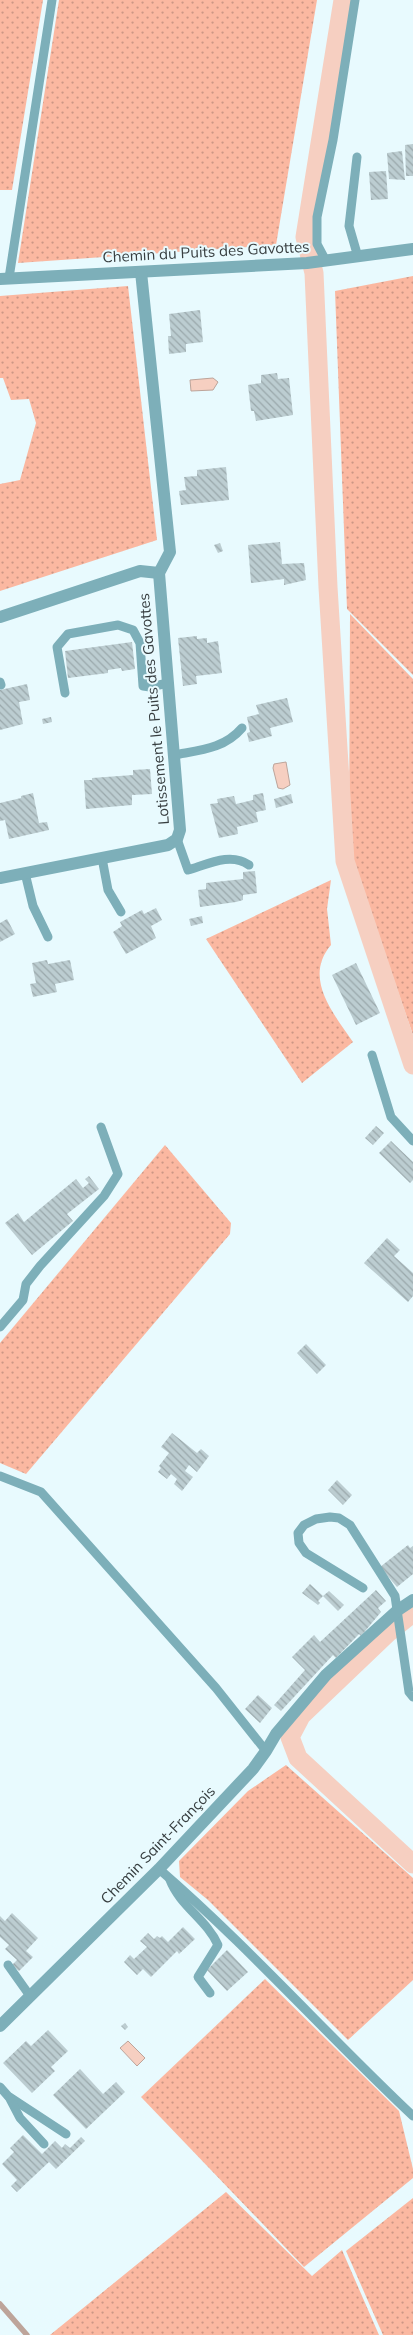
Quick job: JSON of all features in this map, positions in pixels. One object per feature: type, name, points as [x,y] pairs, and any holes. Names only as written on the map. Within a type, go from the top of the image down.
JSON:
[{"type":"street","name":"Chemin du Puits des Gavottes","points":[[4,279],[326,261],[413,249]]},
{"type":"street","name":"Lotissement le Puits des Gavottes","points":[[0,878],[168,845],[177,839],[180,830],[159,573],[170,552],[141,272]]},
{"type":"street","name":"Lotissement le Puits des Gavottes","points":[[0,617],[140,571],[159,573]]},
{"type":"street","name":"Chemin Saint-François","points":[[0,2026],[159,1869],[253,1769],[281,1727],[326,1675],[398,1610],[413,1600]]},
{"type":"lane","points":[[4,279],[52,0]]},
{"type":"lane","points":[[326,261],[317,244],[317,217],[355,0]]},
{"type":"lane","points":[[357,157],[349,226],[358,257]]},
{"type":"lane","points":[[65,693],[57,647],[68,634],[118,625],[133,630],[140,643],[144,686],[150,687],[168,683]]},
{"type":"lane","points":[[174,755],[218,746],[232,739],[242,728]]},
{"type":"lane","points":[[177,839],[188,870],[228,859],[241,859],[249,865]]},
{"type":"lane","points":[[102,858],[108,890],[121,912]]},
{"type":"lane","points":[[25,873],[33,906],[48,937]]},
{"type":"lane","points":[[372,1055],[391,1118],[413,1141]]},
{"type":"lane","points":[[0,1327],[23,1300],[26,1284],[104,1196],[118,1174],[101,1127]]},
{"type":"lane","points":[[0,1476],[41,1492],[216,1688],[266,1751]]},
{"type":"lane","points":[[363,1588],[306,1552],[299,1543],[298,1533],[304,1525],[316,1519],[330,1517],[339,1518],[350,1526],[395,1596],[409,1692],[413,1697]]},
{"type":"lane","points":[[159,1869],[191,1897],[413,2116]]},
{"type":"lane","points":[[170,1879],[176,1894],[212,1933],[218,1945],[198,1977],[210,1993]]},
{"type":"lane","points":[[8,1966],[30,1996]]},
{"type":"lane","points":[[0,2087],[8,2096],[20,2118],[44,2144]]},
{"type":"lane","points":[[8,2096],[66,2134]]},
{"type":"shaded area","points":[[0,0],[43,0],[12,190],[0,190]]},
{"type":"shaded area","points":[[59,0],[317,0],[276,245],[18,263]]},
{"type":"shaded area","points":[[413,276],[413,675],[347,609],[335,291]]},
{"type":"shaded area","points":[[128,286],[157,540],[0,591],[0,484],[20,480],[36,423],[29,399],[11,400],[3,378],[0,378],[0,296]]},
{"type":"shaded area","points":[[213,378],[218,382],[213,390],[191,391],[190,380]]},
{"type":"shaded area","points":[[350,614],[413,679],[413,1035],[349,851]]},
{"type":"shaded area","points":[[286,762],[290,785],[283,789],[278,788],[273,768],[274,764]]},
{"type":"shaded area","points":[[331,880],[327,909],[331,945],[323,957],[320,983],[330,1007],[353,1042],[302,1083],[206,939]]},
{"type":"shaded area","points":[[165,1145],[231,1223],[230,1234],[26,1474],[0,1463],[0,1343]]},
{"type":"shaded area","points":[[286,1765],[413,1878],[413,1980],[348,2040],[208,1900],[180,1877],[179,1861],[248,1791]]},
{"type":"shaded area","points":[[265,1979],[399,2111],[413,2169],[413,2178],[304,2267],[141,2097]]},
{"type":"shaded area","points":[[128,2041],[145,2058],[137,2066],[120,2048]]},
{"type":"shaded area","points":[[226,2192],[312,2276],[342,2250],[379,2335],[50,2335]]},
{"type":"shaded area","points":[[413,2198],[413,2335],[383,2335],[346,2251]]},
{"type":"building","points":[[413,144],[413,176],[406,176],[405,145]]},
{"type":"building","points":[[402,151],[405,180],[389,179],[387,153]]},
{"type":"building","points":[[386,171],[388,199],[371,200],[369,172]]},
{"type":"building","points":[[200,310],[203,342],[186,344],[186,352],[169,354],[168,336],[171,336],[169,314]]},
{"type":"building","points":[[277,373],[278,379],[289,378],[293,415],[256,421],[254,411],[251,411],[248,385],[261,383],[261,375]]},
{"type":"building","points":[[226,467],[229,500],[181,505],[179,491],[186,490],[184,477],[197,476],[197,470]]},
{"type":"building","points":[[280,542],[282,564],[304,563],[306,580],[284,585],[284,579],[251,583],[248,545]]},
{"type":"building","points":[[220,543],[223,551],[218,553],[214,545]]},
{"type":"building","points":[[197,636],[197,639],[207,638],[207,643],[218,641],[222,673],[196,676],[197,684],[183,686],[178,638]]},
{"type":"building","points":[[132,642],[135,669],[122,671],[121,668],[108,670],[108,673],[68,678],[65,651]]},
{"type":"building","points":[[27,684],[30,700],[19,702],[23,724],[0,730],[0,690]]},
{"type":"building","points":[[287,698],[293,722],[270,728],[272,736],[249,742],[247,733],[250,732],[247,717],[259,714],[256,705]]},
{"type":"building","points":[[51,717],[52,722],[43,724],[42,719]]},
{"type":"building","points":[[150,769],[152,794],[132,795],[132,805],[86,809],[84,780],[133,775],[133,770]]},
{"type":"building","points":[[33,793],[39,823],[47,822],[49,830],[9,839],[5,820],[0,821],[0,803]]},
{"type":"building","points":[[263,793],[266,810],[256,812],[258,822],[237,827],[238,834],[219,838],[210,804],[218,803],[217,799],[234,796],[236,804],[253,800],[253,795]]},
{"type":"building","points":[[291,794],[293,803],[276,808],[274,799]]},
{"type":"building","points":[[255,871],[257,893],[243,895],[243,900],[236,902],[200,907],[198,890],[206,889],[206,883],[243,879],[243,872]]},
{"type":"building","points":[[156,908],[162,920],[151,926],[156,938],[126,954],[113,932],[122,926],[120,922],[142,910],[144,914]]},
{"type":"building","points":[[202,916],[203,923],[191,926],[189,919]]},
{"type":"building","points":[[7,919],[15,934],[0,942],[0,923]]},
{"type":"building","points":[[47,960],[48,964],[70,960],[74,980],[55,984],[57,992],[33,997],[30,984],[36,983],[32,963]]},
{"type":"building","points":[[356,963],[380,1013],[356,1025],[332,975]]},
{"type":"building","points":[[376,1126],[384,1133],[373,1145],[365,1138]]},
{"type":"building","points":[[391,1141],[413,1162],[413,1180],[410,1183],[379,1153]]},
{"type":"building","points":[[89,1176],[99,1189],[67,1214],[73,1221],[32,1255],[5,1223],[18,1213],[24,1222],[76,1179],[83,1188],[89,1183],[85,1179]]},
{"type":"building","points":[[387,1238],[400,1250],[394,1256],[413,1273],[413,1296],[408,1302],[364,1263]]},
{"type":"building","points":[[306,1344],[326,1365],[317,1374],[297,1353]]},
{"type":"building","points":[[172,1433],[197,1453],[201,1449],[209,1456],[197,1472],[189,1465],[185,1471],[193,1477],[182,1491],[174,1484],[177,1479],[171,1474],[167,1479],[158,1472],[161,1468],[159,1466],[169,1453],[161,1447]]},
{"type":"building","points":[[337,1480],[352,1495],[343,1505],[328,1490]]},
{"type":"building","points":[[408,1545],[410,1548],[413,1546],[413,1574],[397,1587],[380,1567]]},
{"type":"building","points":[[310,1584],[323,1596],[318,1601],[320,1603],[318,1605],[302,1593]]},
{"type":"building","points":[[376,1590],[386,1601],[378,1608],[381,1612],[361,1636],[359,1634],[336,1658],[333,1655],[281,1711],[274,1705],[305,1670],[292,1657],[314,1635],[320,1642]]},
{"type":"building","points":[[329,1591],[344,1605],[338,1611],[323,1596]]},
{"type":"building","points":[[258,1695],[272,1708],[260,1723],[245,1709]]},
{"type":"building","points":[[12,1913],[38,1938],[26,1951],[33,1957],[19,1971],[12,1965],[17,1960],[5,1949],[9,1945],[0,1937],[0,1916],[5,1921]]},
{"type":"building","points":[[183,1927],[195,1939],[179,1954],[177,1951],[151,1977],[143,1969],[137,1975],[124,1962],[130,1955],[134,1959],[147,1947],[140,1941],[148,1933],[154,1939],[157,1936],[160,1938],[162,1936],[168,1942]]},
{"type":"building","points":[[227,1950],[248,1972],[227,1991],[207,1970]]},
{"type":"building","points":[[125,2023],[128,2027],[125,2030],[121,2026]]},
{"type":"building","points":[[48,2030],[68,2051],[51,2067],[55,2071],[32,2093],[3,2063],[26,2041],[31,2046]]},
{"type":"building","points":[[80,2069],[103,2094],[116,2082],[125,2092],[86,2129],[53,2095]]},
{"type":"building","points":[[23,2135],[42,2154],[55,2141],[62,2148],[65,2144],[70,2148],[81,2137],[85,2141],[56,2169],[49,2162],[17,2192],[11,2186],[17,2180],[2,2164],[14,2152],[10,2148]]},
{"type":"waterway","points":[[343,0],[305,237],[314,273],[328,587],[345,861],[413,1065]]},
{"type":"waterway","points":[[413,1613],[389,1632],[301,1716],[290,1737],[298,1758],[413,1864]]},
{"type":"waterway","points":[[0,2304],[27,2335]]}]
